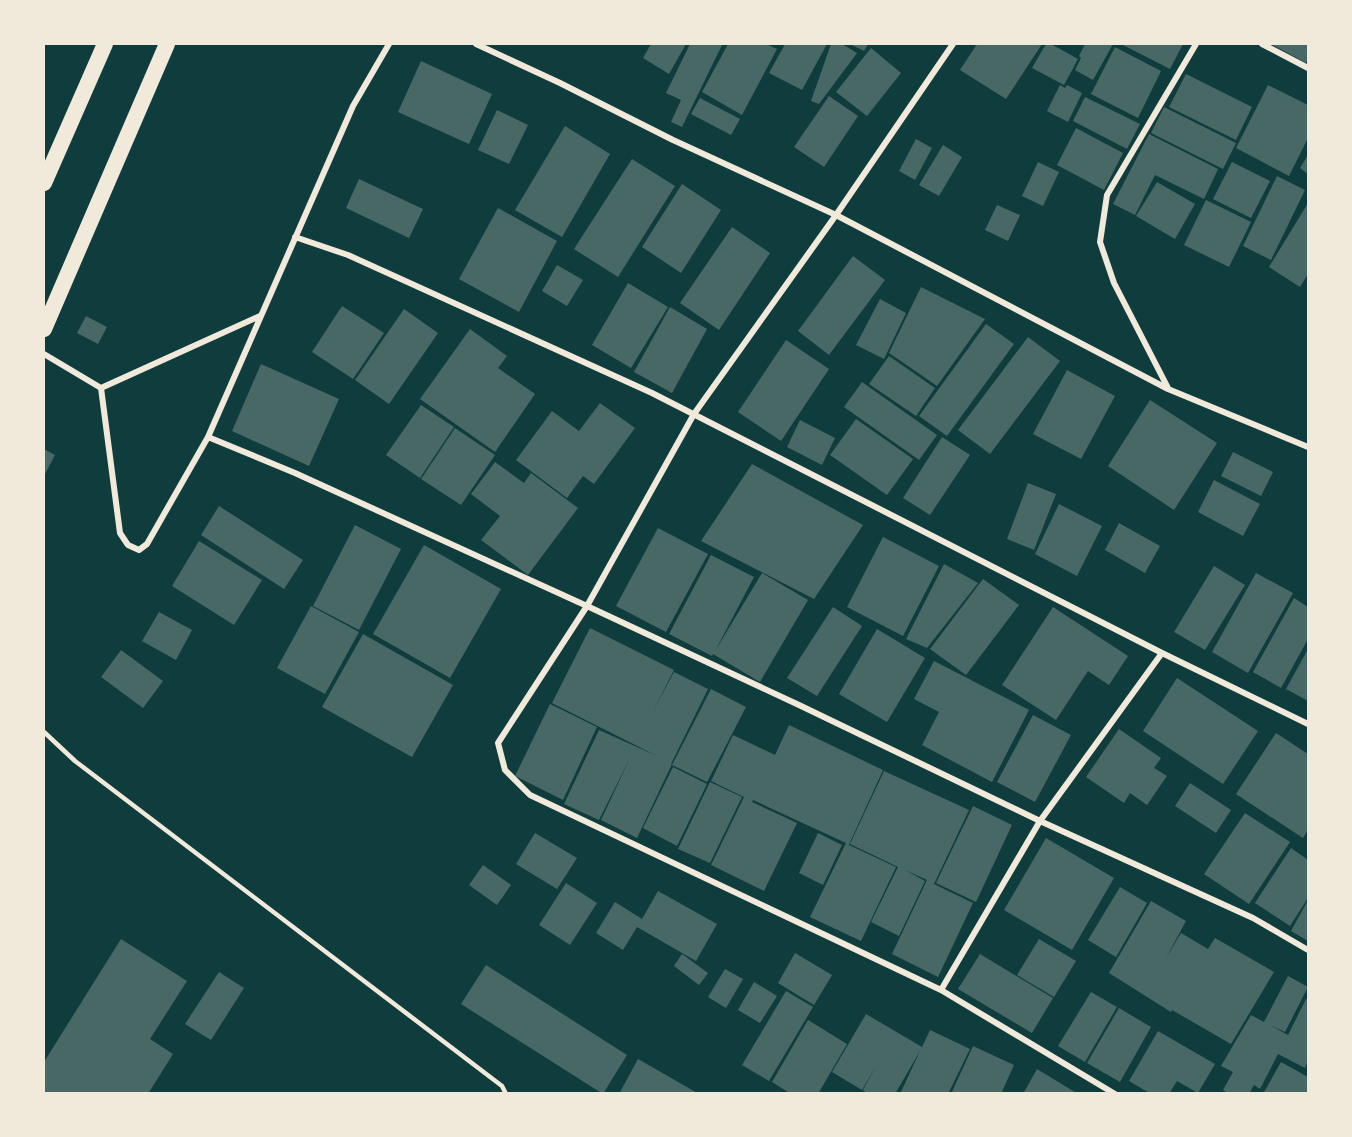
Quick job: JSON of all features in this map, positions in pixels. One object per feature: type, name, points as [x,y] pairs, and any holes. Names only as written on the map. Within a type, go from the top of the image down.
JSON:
[{"type":"highway","points":[[44,183],[105,44]]},
{"type":"highway","points":[[44,329],[167,44]]},
{"type":"street","points":[[100,388],[120,533],[128,545],[139,550],[147,544],[208,437],[353,106],[389,44]]},
{"type":"street","points":[[477,44],[673,140],[836,215],[1168,389],[1308,447]]},
{"type":"street","points":[[953,44],[836,215],[694,414],[587,606],[498,743],[505,770],[530,795],[941,990],[1115,1094]]},
{"type":"street","points":[[1168,389],[1114,283],[1100,242],[1107,195],[1196,44]]},
{"type":"street","points":[[1262,44],[1308,68]]},
{"type":"street","points":[[295,237],[348,255],[652,393],[1308,724]]},
{"type":"street","points":[[100,388],[261,316]]},
{"type":"street","points":[[44,354],[100,388]]},
{"type":"street","points":[[208,437],[295,473],[587,606],[1040,821],[1253,918],[1308,950]]},
{"type":"street","points":[[941,990],[1040,821],[1162,652]]},
{"type":"lane","points":[[44,732],[75,760],[502,1086],[506,1094]]},
{"type":"building","points":[[651,44],[686,44],[669,74],[643,58]]},
{"type":"building","points":[[690,44],[722,45],[682,127],[671,122],[681,100],[666,93]]},
{"type":"building","points":[[728,44],[766,44],[777,49],[742,115],[702,92]]},
{"type":"building","points":[[785,44],[827,44],[802,90],[769,73]]},
{"type":"building","points":[[831,44],[842,44],[857,53],[819,104],[811,101]]},
{"type":"building","points":[[850,44],[868,44],[864,51]]},
{"type":"building","points":[[977,44],[1042,44],[1006,99],[960,70]]},
{"type":"building","points":[[1046,44],[1051,44],[1078,59],[1064,85],[1032,68]]},
{"type":"building","points":[[1085,44],[1113,44],[1093,80],[1075,70]]},
{"type":"building","points":[[1121,44],[1183,44],[1170,69]]},
{"type":"building","points":[[1271,44],[1308,44],[1308,59],[1306,63]]},
{"type":"building","points":[[1115,47],[1161,71],[1138,118],[1091,94]]},
{"type":"building","points":[[871,48],[901,73],[867,116],[836,92]]},
{"type":"building","points":[[421,61],[492,94],[469,144],[398,112]]},
{"type":"building","points":[[1186,74],[1252,107],[1236,140],[1169,107]]},
{"type":"building","points":[[1060,85],[1065,88],[1067,85],[1082,93],[1068,122],[1047,111]]},
{"type":"building","points":[[1268,85],[1308,105],[1308,138],[1289,176],[1236,148]]},
{"type":"building","points":[[829,96],[858,116],[824,167],[794,147]]},
{"type":"building","points":[[1085,97],[1140,124],[1127,149],[1073,121]]},
{"type":"building","points":[[700,98],[740,119],[731,135],[691,114]]},
{"type":"building","points":[[1164,107],[1236,143],[1223,169],[1151,133]]},
{"type":"building","points":[[497,110],[528,125],[509,164],[478,150]]},
{"type":"building","points":[[565,126],[610,154],[562,237],[515,210]]},
{"type":"building","points":[[1076,128],[1123,153],[1104,190],[1057,165]]},
{"type":"building","points":[[1149,134],[1218,169],[1204,199],[1155,175],[1135,215],[1113,204]]},
{"type":"building","points":[[916,139],[932,148],[915,180],[899,171]]},
{"type":"building","points":[[943,145],[962,157],[939,196],[919,185]]},
{"type":"building","points":[[1308,155],[1308,174],[1300,168]]},
{"type":"building","points":[[632,159],[675,186],[618,277],[574,249]]},
{"type":"building","points":[[1038,162],[1059,172],[1043,206],[1022,196]]},
{"type":"building","points":[[1232,162],[1270,181],[1251,218],[1213,199]]},
{"type":"building","points":[[1277,176],[1305,190],[1271,260],[1243,246]]},
{"type":"building","points":[[359,179],[423,209],[409,238],[346,208]]},
{"type":"building","points":[[1157,182],[1195,204],[1175,239],[1136,216]]},
{"type":"building","points":[[682,184],[721,210],[681,273],[642,247]]},
{"type":"building","points":[[1206,200],[1251,222],[1229,267],[1184,245]]},
{"type":"building","points":[[1308,203],[1308,274],[1300,287],[1269,267]]},
{"type":"building","points":[[997,205],[1020,215],[1008,241],[985,230]]},
{"type":"building","points":[[498,208],[557,241],[519,312],[459,279]]},
{"type":"building","points":[[732,227],[770,253],[719,330],[680,303]]},
{"type":"building","points":[[853,256],[885,280],[829,355],[798,331]]},
{"type":"building","points":[[557,265],[583,280],[567,306],[542,291]]},
{"type":"building","points":[[628,283],[668,307],[631,368],[592,345]]},
{"type":"building","points":[[921,287],[985,319],[937,386],[889,353]]},
{"type":"building","points":[[880,299],[906,313],[884,359],[856,345]]},
{"type":"building","points":[[342,306],[384,333],[353,379],[312,352]]},
{"type":"building","points":[[670,307],[707,329],[672,393],[634,372]]},
{"type":"building","points":[[404,309],[438,333],[389,404],[355,380]]},
{"type":"building","points":[[86,316],[107,327],[98,344],[77,333]]},
{"type":"building","points":[[986,324],[1014,344],[947,436],[919,416]]},
{"type":"building","points":[[470,329],[507,356],[498,368],[535,394],[495,452],[420,399]]},
{"type":"building","points":[[1028,337],[1060,361],[990,454],[958,430]]},
{"type":"building","points":[[786,340],[829,369],[781,441],[738,412]]},
{"type":"building","points":[[889,356],[935,388],[916,416],[869,384]]},
{"type":"building","points":[[261,364],[339,399],[309,466],[232,431]]},
{"type":"building","points":[[1067,370],[1115,396],[1081,459],[1033,434]]},
{"type":"building","points":[[862,382],[937,435],[919,460],[844,407]]},
{"type":"building","points":[[1150,400],[1217,443],[1174,510],[1108,466]]},
{"type":"building","points":[[600,403],[635,428],[594,484],[583,476],[567,498],[516,460],[552,411],[579,431]]},
{"type":"building","points":[[421,405],[454,427],[420,478],[386,455]]},
{"type":"building","points":[[856,419],[913,459],[887,495],[830,455]]},
{"type":"building","points":[[800,420],[835,438],[822,465],[787,447]]},
{"type":"building","points":[[455,428],[495,455],[461,505],[421,479]]},
{"type":"building","points":[[942,437],[970,455],[930,515],[903,498]]},
{"type":"building","points":[[44,449],[55,455],[45,474],[44,473]]},
{"type":"building","points":[[1233,452],[1273,472],[1261,496],[1221,476]]},
{"type":"building","points":[[495,462],[524,483],[531,473],[578,508],[528,575],[481,540],[500,516],[471,494]]},
{"type":"building","points":[[752,464],[863,525],[814,599],[701,541]]},
{"type":"building","points":[[1214,480],[1260,504],[1243,536],[1198,512]]},
{"type":"building","points":[[1028,483],[1056,494],[1034,550],[1007,539]]},
{"type":"building","points":[[1059,504],[1102,526],[1077,576],[1035,554]]},
{"type":"building","points":[[219,506],[303,560],[284,589],[201,535]]},
{"type":"building","points":[[1119,523],[1160,546],[1145,573],[1105,550]]},
{"type":"building","points":[[355,525],[401,549],[359,630],[313,606]]},
{"type":"building","points":[[658,528],[708,554],[666,632],[616,606]]},
{"type":"building","points":[[883,537],[939,566],[903,636],[847,607]]},
{"type":"building","points":[[199,541],[262,580],[234,625],[172,586]]},
{"type":"building","points":[[424,545],[501,589],[450,678],[373,634]]},
{"type":"building","points":[[711,555],[754,577],[715,651],[762,573],[808,600],[760,682],[713,654],[712,656],[669,634]]},
{"type":"building","points":[[944,564],[978,583],[927,648],[906,639]]},
{"type":"building","points":[[1214,566],[1245,585],[1205,650],[1174,632]]},
{"type":"building","points":[[1256,573],[1293,593],[1248,673],[1212,652]]},
{"type":"building","points":[[983,579],[1019,605],[966,675],[930,649]]},
{"type":"building","points":[[1294,598],[1308,607],[1308,639],[1281,688],[1253,672]]},
{"type":"building","points":[[311,606],[359,632],[325,694],[277,668]]},
{"type":"building","points":[[833,607],[862,626],[817,696],[787,678]]},
{"type":"building","points":[[1053,607],[1128,656],[1109,685],[1088,671],[1056,720],[1002,685]]},
{"type":"building","points":[[159,612],[192,630],[176,660],[142,641]]},
{"type":"building","points":[[590,628],[674,670],[652,713],[674,672],[708,689],[637,838],[601,820],[630,758],[599,820],[564,804],[599,730],[657,756],[552,703]]},
{"type":"building","points":[[877,629],[925,658],[887,722],[839,694]]},
{"type":"building","points":[[363,634],[453,685],[412,757],[322,707]]},
{"type":"building","points":[[1308,649],[1308,701],[1286,689]]},
{"type":"building","points":[[121,650],[163,681],[143,708],[101,677]]},
{"type":"building","points":[[934,661],[1029,710],[992,782],[922,745],[939,712],[914,699]]},
{"type":"building","points":[[1177,678],[1258,731],[1223,784],[1143,731]]},
{"type":"building","points":[[711,689],[746,707],[707,782],[672,765]]},
{"type":"building","points":[[550,704],[597,727],[563,800],[515,776]]},
{"type":"building","points":[[1033,715],[1071,735],[1035,802],[997,782]]},
{"type":"building","points":[[789,725],[883,770],[847,849],[849,845],[896,867],[861,941],[810,917],[846,843],[753,800],[752,802],[797,823],[764,891],[711,865],[744,797],[711,781],[733,735],[775,755]]},
{"type":"building","points":[[1119,729],[1161,758],[1154,768],[1167,776],[1147,805],[1130,793],[1124,803],[1086,777]]},
{"type":"building","points":[[1276,733],[1308,754],[1308,830],[1303,838],[1236,794]]},
{"type":"building","points":[[673,767],[707,784],[677,846],[643,828]]},
{"type":"building","points":[[884,771],[969,810],[934,884],[973,903],[938,977],[892,954],[927,880],[905,870],[925,881],[899,936],[871,922],[898,867],[850,844]]},
{"type":"building","points":[[710,782],[742,797],[710,863],[678,849]]},
{"type":"building","points":[[1190,783],[1231,810],[1216,833],[1175,806]]},
{"type":"building","points":[[973,806],[1012,825],[976,902],[936,883]]},
{"type":"building","points":[[1245,813],[1290,842],[1249,904],[1204,874]]},
{"type":"building","points":[[535,833],[577,858],[557,889],[516,864]]},
{"type":"building","points":[[818,833],[842,845],[823,885],[799,873]]},
{"type":"building","points":[[1046,838],[1114,878],[1072,950],[1004,910]]},
{"type":"building","points":[[1291,848],[1308,860],[1308,898],[1290,926],[1255,903]]},
{"type":"building","points":[[483,865],[511,885],[497,905],[469,885]]},
{"type":"building","points":[[566,883],[597,903],[570,945],[539,925]]},
{"type":"building","points":[[1120,887],[1147,903],[1116,957],[1088,940]]},
{"type":"building","points":[[658,891],[717,924],[696,961],[637,927],[623,950],[596,933],[615,902],[642,919]]},
{"type":"building","points":[[1308,900],[1308,941],[1291,931]]},
{"type":"building","points":[[1151,901],[1186,921],[1166,958],[1181,933],[1208,949],[1215,938],[1274,972],[1231,1044],[1172,1010],[1171,1012],[1109,973]]},
{"type":"building","points":[[121,939],[187,981],[150,1039],[173,1054],[148,1094],[44,1094],[44,1062]]},
{"type":"building","points":[[1039,939],[1076,961],[1054,997],[1017,975]]},
{"type":"building","points":[[795,953],[832,975],[814,1005],[778,983]]},
{"type":"building","points":[[682,954],[708,973],[699,985],[674,966]]},
{"type":"building","points":[[980,954],[1053,998],[1032,1033],[958,989]]},
{"type":"building","points":[[486,965],[627,1055],[603,1094],[461,1004]]},
{"type":"building","points":[[725,969],[743,979],[726,1008],[708,997]]},
{"type":"building","points":[[219,972],[244,988],[211,1040],[185,1024]]},
{"type":"building","points":[[1288,976],[1308,987],[1285,1032],[1270,1025],[1288,1035],[1306,999],[1308,1000],[1308,1061],[1305,1068],[1278,1054],[1260,1089],[1254,1085],[1249,1094],[1230,1094],[1223,1090],[1233,1072],[1221,1066],[1251,1015],[1264,1022]]},
{"type":"building","points":[[754,982],[777,996],[760,1023],[738,1010]]},
{"type":"building","points":[[786,991],[813,1007],[769,1081],[742,1065]]},
{"type":"building","points":[[1091,992],[1117,1007],[1085,1062],[1058,1046]]},
{"type":"building","points":[[1119,1008],[1151,1027],[1120,1082],[1087,1063]]},
{"type":"building","points":[[866,1014],[922,1047],[930,1030],[970,1049],[948,1094],[900,1094],[920,1051],[895,1094],[868,1094],[863,1090],[876,1066],[862,1090],[832,1072]]},
{"type":"building","points":[[808,1020],[847,1044],[818,1094],[791,1094],[772,1082]]},
{"type":"building","points":[[1158,1031],[1215,1064],[1198,1093],[1177,1081],[1169,1094],[1151,1094],[1129,1081]]},
{"type":"building","points":[[973,1046],[1014,1065],[1001,1094],[951,1094]]},
{"type":"building","points":[[638,1059],[699,1094],[619,1094]]},
{"type":"building","points":[[1281,1062],[1308,1077],[1308,1094],[1263,1094]]},
{"type":"building","points":[[1037,1069],[1078,1094],[1023,1094]]}]
